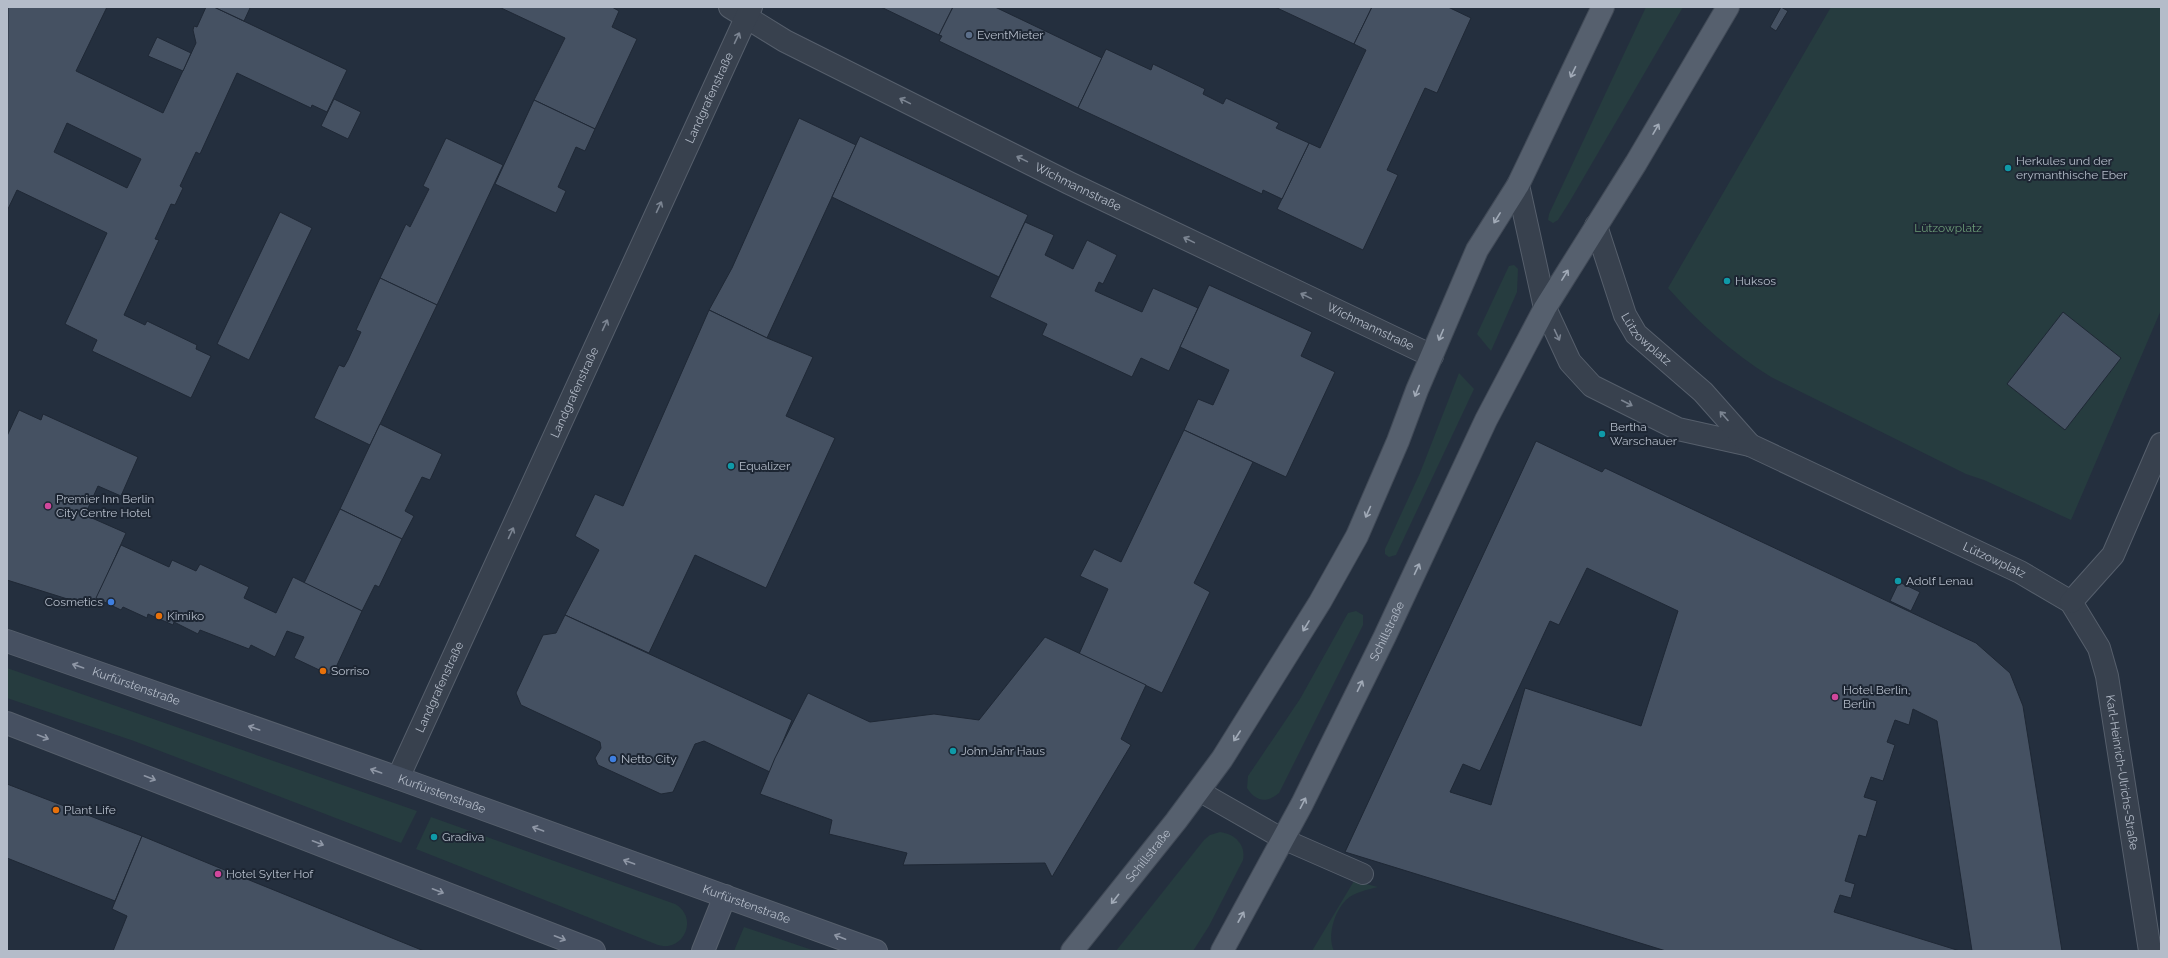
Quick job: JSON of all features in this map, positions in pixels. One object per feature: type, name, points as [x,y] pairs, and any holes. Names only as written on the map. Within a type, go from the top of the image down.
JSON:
[{"type":"main road","points":[[1432,356],[1477,250],[1518,185],[1604,7]]},
{"type":"main road","points":[[1545,308],[1636,163],[1728,7]]},
{"type":"main road","name":"Schillstraße","points":[[1222,951],[1283,839],[1385,636],[1486,420],[1545,308]]},
{"type":"main road","name":"Schillstraße","points":[[1072,951],[1090,931],[1199,791],[1230,747],[1288,657],[1357,536],[1432,356]]},
{"type":"main road","name":"Kurfürstenstraße","points":[[7,641],[398,778],[876,951]]},
{"type":"main road","points":[[7,723],[594,951]]},
{"type":"main road","points":[[703,951],[725,896]]},
{"type":"street","name":"Wichmannstraße","points":[[743,10],[786,41],[1076,186],[1432,356]]},
{"type":"street","name":"Landgrafenstraße","points":[[398,778],[494,568],[743,10]]},
{"type":"street","name":"Lützowplatz","points":[[1518,185],[1545,308],[1570,362],[1592,386],[1678,429],[1750,445],[2020,572],[2070,602]]},
{"type":"street","name":"Lützowplatz","points":[[1596,226],[1626,315],[1636,334],[1703,392],[1750,445]]},
{"type":"street","points":[[2070,602],[2113,554],[2161,444]]},
{"type":"street","name":"Karl-Heinrich-Ulrichs-Straße","points":[[2070,602],[2099,648],[2107,676],[2150,951]]},
{"type":"lane","points":[[1199,791],[1283,839],[1363,874]]},
{"type":"green space","points":[[1646,7],[1683,7],[1570,201],[1558,220],[1553,223],[1548,220],[1549,214]]},
{"type":"green space","name":"Lützowplatz","points":[[1831,7],[2161,7],[2161,310],[2071,520],[1984,480],[1966,474],[1771,377],[1742,357],[1716,336],[1668,288]]},
{"type":"green space","points":[[1514,265],[1518,269],[1517,292],[1491,351],[1477,334],[1509,266]]},
{"type":"green space","points":[[1459,373],[1474,389],[1396,555],[1389,557],[1385,554],[1385,549],[1420,473]]},
{"type":"green space","points":[[1356,611],[1363,615],[1363,625],[1279,793],[1266,800],[1262,800],[1254,796],[1247,788],[1248,776],[1300,699],[1348,613]]},
{"type":"green space","points":[[7,668],[417,811],[401,843],[134,741],[7,698]]},
{"type":"green space","points":[[431,817],[675,904],[682,910],[686,917],[687,925],[685,932],[681,939],[675,944],[667,946],[658,945],[416,849]]},
{"type":"green space","points":[[1220,832],[1230,835],[1238,841],[1243,850],[1243,860],[1209,926],[1193,951],[1116,951],[1204,840],[1210,835]]},
{"type":"green space","points":[[1354,881],[1378,887],[1349,897],[1342,905],[1333,924],[1331,938],[1334,951],[1312,951]]},
{"type":"green space","points":[[744,927],[815,951],[734,951]]},
{"type":"building","points":[[8,7],[107,7],[76,71],[163,113],[196,43],[193,30],[194,26],[197,27],[206,7],[214,7],[347,70],[327,112],[312,105],[311,108],[237,73],[200,154],[196,152],[180,186],[183,188],[175,205],[171,204],[155,239],[159,240],[124,315],[145,325],[147,321],[197,345],[196,349],[211,356],[191,398],[92,351],[97,340],[65,324],[107,233],[17,190],[7,211]],"holes":[[[67,123],[141,159],[127,188],[54,152]]]},
{"type":"building","points":[[214,7],[248,7],[250,8],[244,21]]},
{"type":"building","points":[[499,7],[612,7],[619,11],[612,27],[637,39],[595,129],[534,100],[565,38]]},
{"type":"building","points":[[881,7],[953,7],[939,35]]},
{"type":"building","points":[[953,7],[995,7],[1102,58],[1078,108],[939,41],[942,36],[939,35]]},
{"type":"building","points":[[1275,7],[1372,7],[1354,44]]},
{"type":"building","points":[[1372,7],[1448,7],[1471,18],[1437,93],[1425,88],[1387,170],[1398,175],[1363,250],[1277,209],[1309,143],[1320,148],[1366,50],[1354,44]]},
{"type":"building","points":[[1781,7],[1788,11],[1776,31],[1770,27]]},
{"type":"building","points":[[157,37],[191,53],[183,71],[148,56]]},
{"type":"building","points":[[1106,49],[1151,70],[1153,64],[1205,89],[1203,94],[1223,104],[1226,98],[1279,123],[1276,128],[1309,143],[1282,199],[1263,190],[1262,194],[1078,108]]},
{"type":"building","points":[[334,99],[361,112],[348,139],[321,126]]},
{"type":"building","points":[[534,100],[595,129],[585,151],[576,147],[558,187],[566,191],[556,213],[495,184]]},
{"type":"building","points":[[799,118],[856,145],[767,338],[709,310],[732,268]]},
{"type":"building","points":[[860,136],[1028,215],[999,277],[832,197]]},
{"type":"building","points":[[446,138],[503,165],[437,305],[380,278],[406,224],[410,227],[429,189],[423,186]]},
{"type":"building","points":[[280,212],[312,228],[249,360],[217,344]]},
{"type":"building","points":[[1025,222],[1054,235],[1045,255],[1073,269],[1087,240],[1117,255],[1103,284],[1099,282],[1095,291],[1142,312],[1153,288],[1198,308],[1169,371],[1141,358],[1132,377],[1042,335],[1047,324],[990,297]]},
{"type":"building","points":[[380,278],[437,305],[370,445],[314,418],[339,365],[344,367],[348,360],[361,332],[356,330]]},
{"type":"building","points":[[1209,285],[1312,332],[1301,356],[1335,372],[1286,477],[1184,430],[1198,399],[1213,405],[1229,370],[1180,347]]},
{"type":"building","name":"Equalizer","points":[[709,310],[767,338],[813,357],[786,416],[835,438],[766,588],[695,555],[649,653],[565,615],[599,550],[575,536],[595,494],[623,506]]},
{"type":"building","points":[[2063,312],[2121,358],[2065,430],[2007,384]]},
{"type":"building","name":"Premier Inn Berlin City Centre Hotel","points":[[19,410],[41,420],[43,414],[138,457],[121,496],[98,486],[85,515],[126,533],[93,607],[7,580],[7,436]]},
{"type":"building","points":[[380,424],[442,454],[430,480],[422,477],[405,511],[414,516],[402,539],[340,509]]},
{"type":"building","points":[[1184,430],[1253,462],[1194,583],[1210,592],[1162,693],[1079,654],[1108,589],[1080,576],[1094,549],[1121,562]]},
{"type":"building","name":"Hotel Berlin, Berlin","points":[[1536,441],[1602,472],[1605,468],[1976,643],[2010,673],[2023,706],[2062,951],[1972,951],[1937,721],[1913,709],[1909,725],[1895,720],[1887,742],[1895,745],[1883,781],[1871,777],[1864,797],[1877,801],[1866,837],[1859,835],[1845,881],[1855,884],[1851,898],[1840,895],[1834,912],[1960,951],[1666,951],[1345,852]],"holes":[[[1587,568],[1678,611],[1641,726],[1525,688],[1491,805],[1450,792],[1463,764],[1480,771],[1550,621],[1559,625]]]},
{"type":"building","points":[[340,509],[402,539],[379,587],[375,585],[362,611],[304,583]]},
{"type":"building","points":[[121,545],[169,567],[172,560],[196,571],[200,564],[249,587],[244,598],[276,613],[293,577],[362,611],[332,676],[294,658],[304,637],[287,631],[275,657],[251,645],[249,649],[200,630],[198,634],[174,622],[173,625],[148,614],[147,618],[123,607],[121,610],[96,598]]},
{"type":"building","points":[[1899,582],[1920,592],[1911,611],[1890,601]]},
{"type":"building","points":[[565,615],[792,720],[770,772],[704,741],[695,744],[673,792],[661,794],[598,765],[595,758],[601,748],[600,742],[521,705],[516,693],[543,635],[556,633]]},
{"type":"building","name":"John Jahr Haus","points":[[1045,637],[1146,685],[1121,739],[1131,745],[1052,877],[1045,863],[903,865],[907,853],[829,834],[832,820],[760,794],[775,758],[808,693],[870,722],[934,714],[979,720]]},
{"type":"building","points":[[7,784],[142,836],[115,901],[7,858]]},
{"type":"building","points":[[142,836],[424,951],[113,951],[127,916],[112,909]]},
{"type":"place","name":"EventMieter","points":[[969,35]]},
{"type":"place","name":"Herkules und der erymanthische Eber","points":[[2008,168]]},
{"type":"place","name":"Huksos","points":[[1727,281]]},
{"type":"place","name":"Bertha Warschauer","points":[[1602,434]]},
{"type":"place","name":"Equalizer","points":[[731,466]]},
{"type":"place","name":"Premier Inn Berlin City Centre Hotel","points":[[48,506]]},
{"type":"place","name":"Adolf Lenau","points":[[1898,581]]},
{"type":"place","name":"Cosmetics","points":[[111,602]]},
{"type":"place","name":"Kimiko","points":[[159,616]]},
{"type":"place","name":"Sorriso","points":[[323,671]]},
{"type":"place","name":"Hotel Berlin, Berlin","points":[[1835,697]]},
{"type":"place","name":"John Jahr Haus","points":[[953,751]]},
{"type":"place","name":"Netto City","points":[[613,759]]},
{"type":"place","name":"Plant Life","points":[[56,810]]},
{"type":"place","name":"Gradiva","points":[[434,837]]},
{"type":"place","name":"Hotel Sylter Hof","points":[[218,874]]}]
